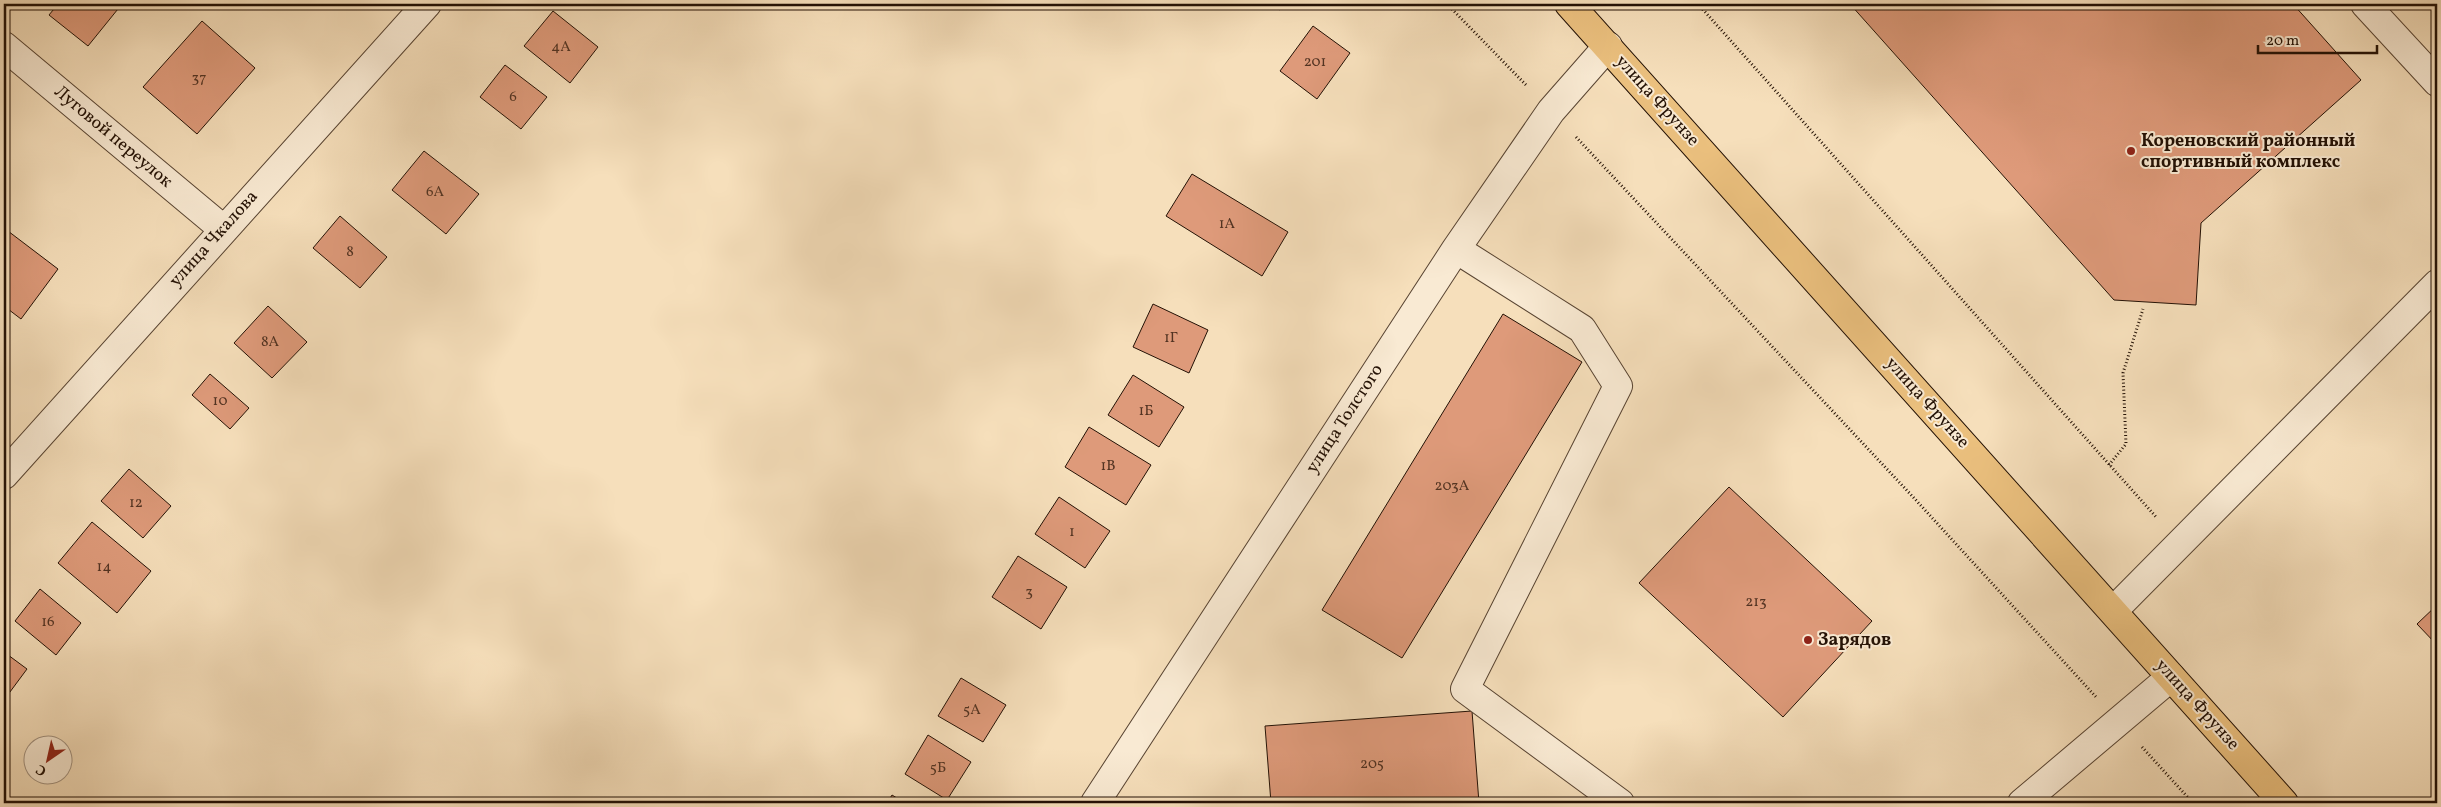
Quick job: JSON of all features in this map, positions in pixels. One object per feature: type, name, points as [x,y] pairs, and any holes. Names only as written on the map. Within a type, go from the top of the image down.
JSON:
[{"type":"main road","name":"улица Фрунзе","points":[[1569,4],[2284,803]]},
{"type":"street","name":"улица Чкалова","points":[[4,475],[427,4]]},
{"type":"street","points":[[2365,4],[2437,82]]},
{"type":"street","name":"Луговой переулок","points":[[4,46],[223,229]]},
{"type":"street","name":"улица Толстого","points":[[1095,803],[1456,249],[1551,111],[1608,46]]},
{"type":"street","points":[[1456,249],[1582,328],[1618,386],[1465,689],[1620,803]]},
{"type":"street","points":[[2113,611],[2437,284]]},
{"type":"street","points":[[2022,803],[2171,677]]},
{"type":"path","points":[[1447,4],[1551,111],[1920,505],[2193,803]]},
{"type":"path","points":[[1698,4],[2180,544]]},
{"type":"path","points":[[2109,465],[2126,444],[2124,373],[2143,309]]},
{"type":"building","points":[[58,4],[122,4],[88,46],[49,15]]},
{"type":"building","points":[[1272,4],[1286,4],[1280,10]]},
{"type":"building","name":"Кореновский районный спортивный комплекс","points":[[1850,4],[2293,4],[2361,80],[2201,223],[2196,305],[2114,300]]},
{"type":"building","points":[[553,11],[598,47],[570,83],[524,46]]},
{"type":"building","points":[[202,21],[255,68],[197,134],[143,87]]},
{"type":"building","points":[[1313,26],[1350,53],[1317,99],[1280,71]]},
{"type":"building","points":[[505,65],[547,97],[521,129],[480,97]]},
{"type":"building","points":[[424,151],[479,194],[446,234],[392,190]]},
{"type":"building","points":[[1192,174],[1288,232],[1262,276],[1166,216]]},
{"type":"building","points":[[340,216],[387,257],[360,288],[313,248]]},
{"type":"building","points":[[4,228],[58,269],[21,319],[4,306]]},
{"type":"building","points":[[1153,304],[1208,330],[1189,373],[1133,347]]},
{"type":"building","points":[[268,306],[307,342],[272,378],[234,343]]},
{"type":"building","points":[[1503,314],[1582,362],[1402,658],[1322,610]]},
{"type":"building","points":[[210,374],[249,408],[230,429],[192,395]]},
{"type":"building","points":[[1133,375],[1184,407],[1159,447],[1108,415]]},
{"type":"building","points":[[1089,427],[1151,465],[1126,505],[1065,467]]},
{"type":"building","points":[[129,469],[171,506],[143,538],[101,501]]},
{"type":"building","points":[[1729,487],[1872,621],[1783,717],[1639,583]]},
{"type":"building","points":[[1059,497],[1110,531],[1085,568],[1035,534]]},
{"type":"building","points":[[92,522],[151,571],[117,613],[58,563]]},
{"type":"building","points":[[1018,556],[1067,587],[1041,629],[992,597]]},
{"type":"building","points":[[40,589],[81,623],[56,655],[15,621]]},
{"type":"building","points":[[2437,605],[2437,645],[2417,624]]},
{"type":"building","points":[[4,652],[27,669],[4,700]]},
{"type":"building","points":[[961,678],[1006,705],[983,742],[938,716]]},
{"type":"building","points":[[1472,711],[1479,803],[1271,803],[1265,726]]},
{"type":"building","points":[[928,735],[971,762],[947,800],[905,774]]},
{"type":"building","points":[[892,795],[905,803],[887,803]]},
{"type":"place","name":"Кореновский районный спортивный комплекс","points":[[2131,151]]},
{"type":"place","name":"Зарядов","points":[[1808,640]]}]
